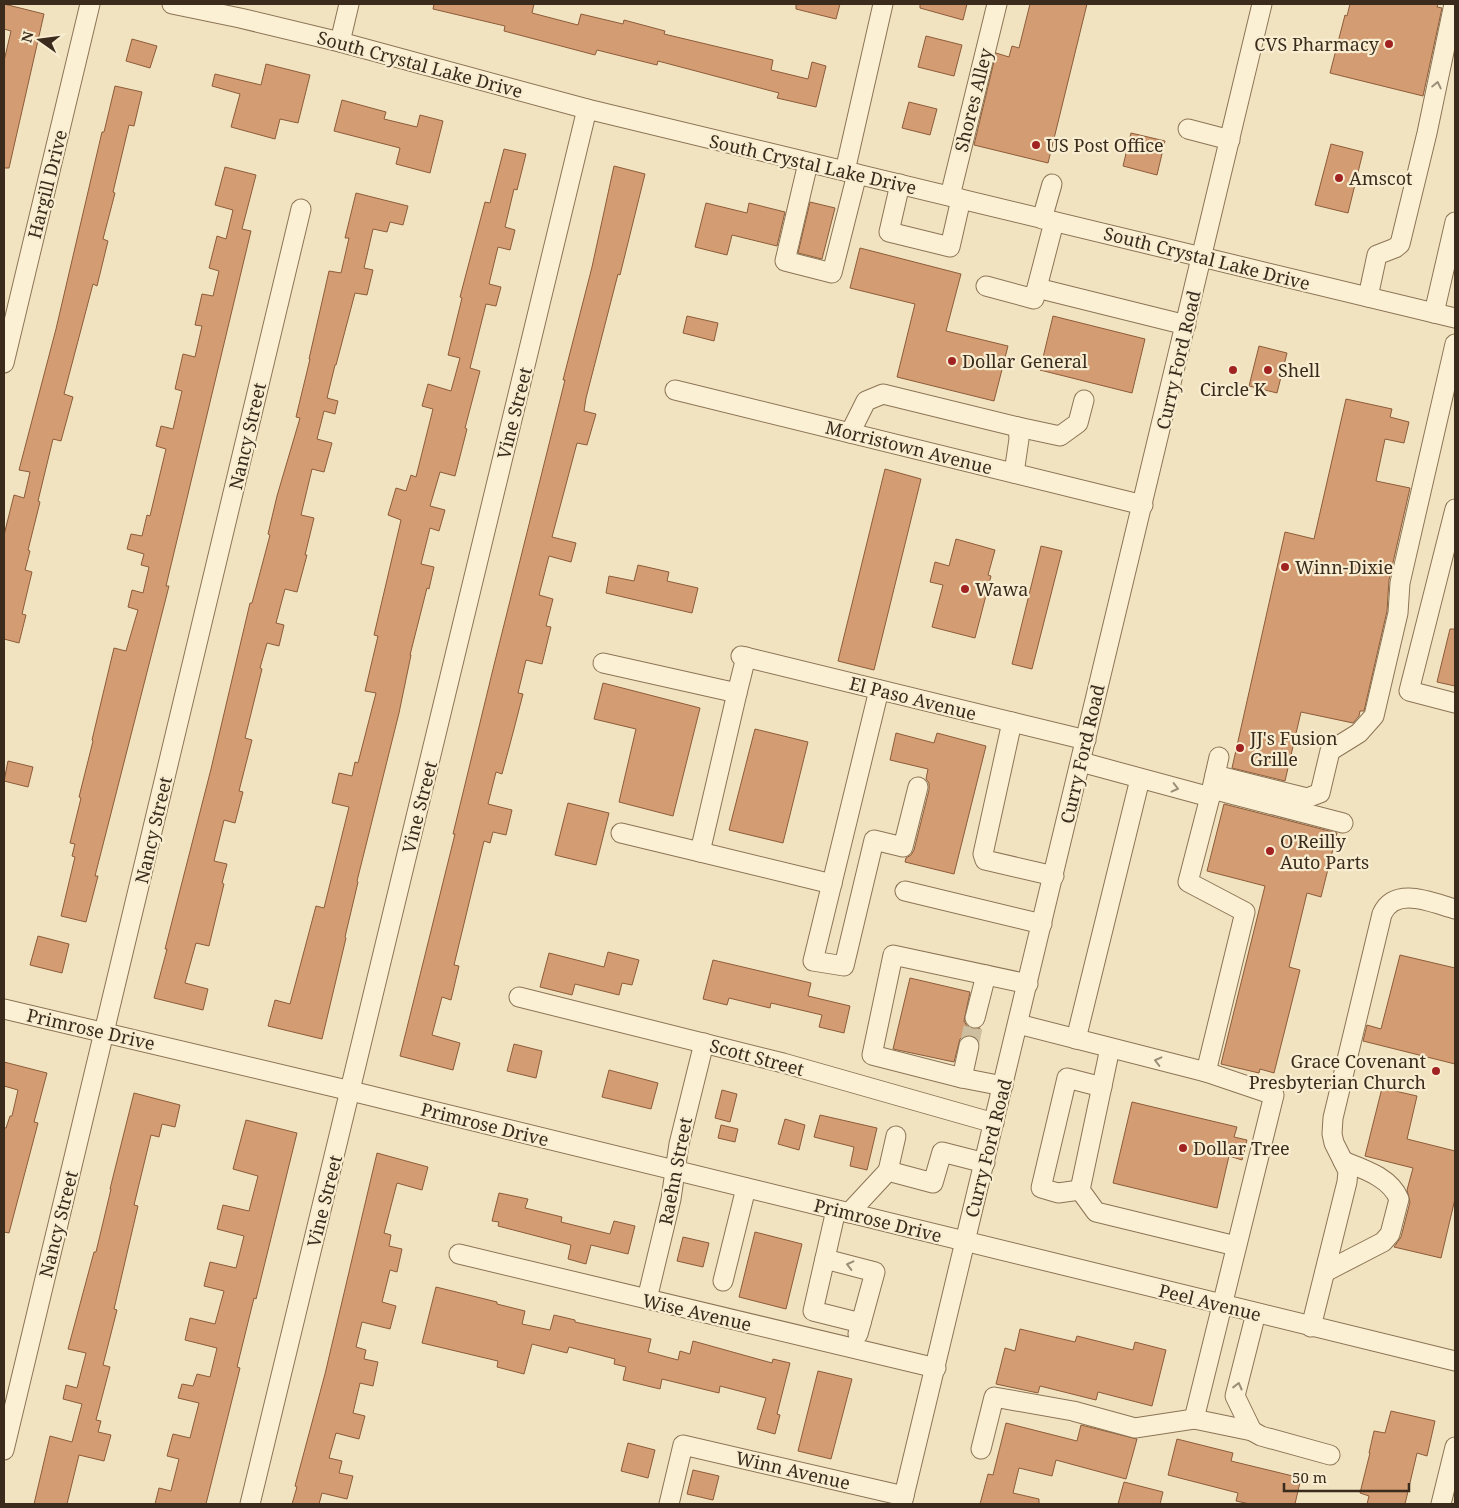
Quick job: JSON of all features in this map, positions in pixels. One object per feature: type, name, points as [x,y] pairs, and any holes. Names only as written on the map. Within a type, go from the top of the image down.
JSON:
[{"type":"street","name":"Hargill Drive","points":[[4,364],[90,4]]},
{"type":"street","name":"South Crystal Lake Drive","points":[[172,4],[340,42],[586,109],[1455,318]]},
{"type":"street","points":[[340,42],[349,4]]},
{"type":"street","points":[[808,162],[785,261],[832,272],[883,4]]},
{"type":"street","name":"Shores Alley","points":[[900,184],[890,232],[950,247],[956,198],[996,4]]},
{"type":"street","name":"Curry Ford Road","points":[[903,1500],[1262,4]]},
{"type":"street","points":[[1368,297],[1377,255],[1400,244],[1427,133],[1454,4]]},
{"type":"street","name":"Vine Street","points":[[250,1504],[586,109]]},
{"type":"street","points":[[1188,129],[1230,140]]},
{"type":"street","points":[[986,286],[1034,298],[1048,220],[1052,184]]},
{"type":"street","name":"Nancy Street","points":[[4,1450],[301,209]]},
{"type":"street","points":[[1434,313],[1455,222]]},
{"type":"street","points":[[1037,288],[1186,324]]},
{"type":"street","points":[[1081,762],[1140,779],[1214,779],[1308,798],[1320,793],[1330,751],[1359,733],[1374,716],[1398,613],[1400,583],[1455,344]]},
{"type":"street","name":"Morristown Avenue","points":[[675,390],[1143,504]]},
{"type":"street","points":[[850,433],[866,401],[883,394],[1060,436],[1078,423],[1084,400]]},
{"type":"street","points":[[1014,473],[1019,439],[1018,427]]},
{"type":"street","points":[[1455,509],[1409,692],[1455,704]]},
{"type":"street","name":"El Paso Avenue","points":[[737,693],[743,656],[1086,740]]},
{"type":"street","points":[[603,663],[737,693],[700,852]]},
{"type":"street","points":[[879,690],[813,961],[844,966],[874,840],[903,847],[918,787]]},
{"type":"street","points":[[1012,722],[983,854],[985,860],[1054,876]]},
{"type":"street","points":[[1076,1039],[1140,779]]},
{"type":"street","points":[[1214,779],[1343,823]]},
{"type":"street","points":[[1206,1072],[1245,912],[1188,882],[1214,779]]},
{"type":"street","points":[[621,833],[832,884]]},
{"type":"street","points":[[905,891],[1042,924]]},
{"type":"street","points":[[1312,1327],[1348,1182],[1348,1170],[1334,1143],[1332,1134],[1333,1118],[1377,933],[1386,906],[1406,897],[1455,909]]},
{"type":"street","points":[[1003,1086],[962,1078],[872,1055],[893,955],[1028,984]]},
{"type":"street","points":[[975,1018],[986,975]]},
{"type":"street","name":"Scott Street","points":[[519,997],[783,1063],[994,1123]]},
{"type":"street","name":"Primrose Drive","points":[[4,1009],[351,1091],[966,1242]]},
{"type":"street","points":[[1018,1024],[1206,1072],[1274,1096],[1194,1419]]},
{"type":"street","name":"Raehn Street","points":[[647,1300],[671,1199],[679,1144],[704,1043]]},
{"type":"street","points":[[962,1078],[969,1046]]},
{"type":"street","points":[[1110,1048],[1080,1190],[1096,1212],[1236,1246]]},
{"type":"street","points":[[1080,1190],[1058,1193],[1041,1188],[1067,1078],[1102,1088]]},
{"type":"street","points":[[862,1323],[813,1311],[825,1259],[842,1211],[888,1171],[896,1136]]},
{"type":"street","points":[[888,1171],[933,1183],[942,1152],[985,1163]]},
{"type":"street","points":[[1325,1272],[1383,1242],[1390,1234],[1399,1199],[1390,1185],[1363,1168],[1343,1161]]},
{"type":"street","points":[[723,1281],[746,1188]]},
{"type":"street","name":"Peel Avenue","points":[[966,1242],[1455,1362]]},
{"type":"street","name":"Wise Avenue","points":[[459,1254],[936,1368]]},
{"type":"street","points":[[825,1259],[875,1272],[854,1349]]},
{"type":"street","points":[[1252,1431],[1235,1396],[1256,1313]]},
{"type":"street","points":[[981,1449],[994,1397],[1073,1411],[1135,1428],[1194,1419],[1252,1431],[1261,1436],[1330,1455]]},
{"type":"street","name":"Winn Avenue","points":[[669,1504],[683,1445],[903,1500]]},
{"type":"street","points":[[1441,1504],[1455,1447]]},
{"type":"building","points":[[4,4],[44,14],[9,168],[4,168],[4,61],[11,31],[4,29]]},
{"type":"building","points":[[434,4],[534,4],[532,13],[578,25],[581,14],[623,24],[624,20],[665,31],[664,34],[773,60],[771,70],[808,79],[812,62],[826,66],[816,107],[777,98],[779,93],[658,61],[657,65],[597,50],[595,55],[504,31],[505,26],[433,9]]},
{"type":"building","points":[[796,4],[840,4],[836,19],[796,9]]},
{"type":"building","points":[[920,4],[967,4],[963,20],[920,8]]},
{"type":"building","points":[[1030,4],[1087,4],[1048,163],[974,145],[996,53],[1009,57],[1012,46],[1019,48]]},
{"type":"building","name":"CVS Pharmacy","points":[[1350,4],[1438,4],[1437,7],[1442,8],[1423,96],[1330,73],[1345,15],[1347,16]]},
{"type":"building","points":[[926,36],[962,45],[954,76],[918,67]]},
{"type":"building","points":[[132,39],[157,46],[150,68],[126,61]]},
{"type":"building","points":[[266,64],[310,75],[298,123],[280,119],[275,139],[231,127],[240,94],[212,86],[215,74],[261,85]]},
{"type":"building","points":[[115,86],[142,92],[134,126],[129,125],[113,192],[115,193],[103,239],[108,241],[97,286],[93,284],[64,394],[73,397],[61,441],[53,439],[38,501],[40,502],[25,570],[32,572],[22,614],[26,615],[19,643],[4,639],[4,535],[14,495],[24,498],[30,472],[19,470],[56,329],[102,132],[104,132]]},
{"type":"building","points":[[342,100],[386,112],[384,119],[417,127],[420,115],[443,121],[430,173],[396,164],[400,148],[334,131]]},
{"type":"building","points":[[909,102],[937,109],[930,135],[902,128]]},
{"type":"building","points":[[1131,133],[1165,141],[1157,175],[1123,166]]},
{"type":"building","name":"Amscot","points":[[1331,144],[1363,152],[1348,213],[1315,205]]},
{"type":"building","points":[[504,149],[526,154],[517,190],[514,189],[505,227],[515,230],[510,250],[498,247],[489,284],[501,287],[496,306],[486,304],[470,368],[480,371],[455,476],[440,472],[430,506],[445,510],[439,531],[430,528],[421,564],[434,567],[410,655],[399,713],[357,881],[346,938],[322,1039],[268,1026],[275,1000],[290,1004],[316,906],[324,908],[349,807],[332,803],[339,773],[352,776],[355,762],[358,763],[376,693],[365,691],[378,636],[374,635],[401,520],[388,515],[396,488],[406,491],[411,475],[416,477],[433,409],[422,406],[428,384],[451,391],[460,358],[448,355],[462,298],[460,297],[485,202],[490,203]]},
{"type":"building","points":[[614,166],[645,174],[620,275],[618,274],[586,398],[584,411],[596,414],[587,445],[577,443],[552,537],[576,543],[571,562],[549,556],[539,595],[553,599],[546,626],[551,627],[542,664],[526,660],[518,693],[523,694],[514,729],[502,774],[496,772],[488,804],[512,810],[506,835],[493,832],[490,843],[484,841],[454,965],[459,966],[451,1000],[442,997],[432,1035],[460,1043],[453,1070],[400,1056],[565,380],[563,380],[592,267]]},
{"type":"building","points":[[225,167],[256,175],[242,229],[251,231],[166,586],[169,586],[95,876],[98,876],[86,922],[61,916],[75,857],[72,856],[75,844],[70,843],[114,648],[126,651],[138,610],[128,607],[132,590],[143,593],[149,567],[141,565],[144,554],[127,549],[131,534],[142,536],[147,515],[150,516],[166,449],[156,446],[161,426],[173,429],[182,391],[175,389],[183,354],[195,357],[202,326],[195,325],[202,294],[213,296],[219,271],[209,268],[217,236],[226,239],[233,210],[215,205]]},
{"type":"building","points":[[356,193],[408,206],[403,225],[390,222],[387,232],[373,229],[364,268],[373,270],[367,295],[355,293],[335,365],[327,398],[338,401],[335,414],[324,411],[317,439],[332,443],[324,472],[312,469],[301,515],[314,518],[305,555],[307,555],[297,592],[285,589],[276,623],[284,625],[279,646],[267,643],[245,738],[252,740],[239,791],[243,792],[235,823],[224,820],[214,861],[227,864],[222,883],[224,884],[209,946],[196,943],[185,983],[208,989],[203,1010],[154,998],[250,603],[252,603],[270,535],[268,534],[277,496],[300,418],[296,417],[329,271],[341,273],[349,238],[345,238]]},
{"type":"building","points":[[810,202],[835,208],[822,259],[798,253]]},
{"type":"building","points":[[706,203],[747,213],[749,203],[785,212],[777,246],[732,235],[727,255],[695,247]]},
{"type":"building","points":[[860,248],[961,274],[946,331],[1008,346],[994,401],[897,377],[915,304],[850,288]]},
{"type":"building","points":[[687,316],[718,323],[714,341],[683,333]]},
{"type":"building","points":[[1053,316],[1145,339],[1132,393],[1040,370]]},
{"type":"building","name":"Shell","points":[[1259,346],[1287,353],[1277,393],[1249,386]]},
{"type":"building","points":[[1346,399],[1392,409],[1390,417],[1409,422],[1404,443],[1385,439],[1376,481],[1410,488],[1389,580],[1387,611],[1364,711],[1360,711],[1359,716],[1353,723],[1301,712],[1285,781],[1232,768],[1285,532],[1314,539]]},
{"type":"building","points":[[885,469],[921,479],[874,670],[838,661]]},
{"type":"building","points":[[956,539],[995,550],[988,575],[991,576],[975,638],[932,627],[943,585],[930,582],[935,562],[949,566]]},
{"type":"building","points":[[1041,546],[1062,551],[1032,669],[1012,664]]},
{"type":"building","points":[[638,565],[669,572],[667,581],[698,588],[692,613],[606,593],[609,576],[634,581]]},
{"type":"building","points":[[1450,629],[1455,629],[1455,686],[1437,682]]},
{"type":"building","points":[[603,683],[700,708],[673,816],[619,802],[636,729],[594,719]]},
{"type":"building","points":[[755,729],[808,742],[783,843],[729,830]]},
{"type":"building","points":[[896,733],[934,743],[937,733],[986,746],[954,874],[905,862],[906,858],[914,850],[929,790],[929,783],[926,779],[928,769],[890,760]]},
{"type":"building","points":[[8,761],[33,767],[28,787],[4,781]]},
{"type":"building","points":[[568,803],[609,813],[596,865],[555,855]]},
{"type":"building","points":[[1224,804],[1337,833],[1321,897],[1307,893],[1289,967],[1300,970],[1274,1073],[1260,1069],[1259,1073],[1221,1064],[1265,886],[1207,871]]},
{"type":"building","points":[[38,936],[69,944],[62,973],[30,965]]},
{"type":"building","points":[[608,952],[639,960],[632,985],[622,983],[619,995],[575,984],[572,995],[540,987],[549,953],[604,967]]},
{"type":"building","points":[[1400,955],[1455,968],[1455,1064],[1363,1041],[1367,1025],[1381,1029]]},
{"type":"building","points":[[713,960],[811,983],[808,996],[850,1006],[844,1033],[819,1027],[822,1015],[771,1003],[770,1008],[729,998],[727,1005],[703,999]]},
{"type":"building","points":[[910,978],[970,992],[964,1021],[972,1029],[980,1028],[977,1039],[971,1035],[965,1035],[960,1039],[954,1062],[893,1049]]},
{"type":"building","points":[[514,1044],[542,1051],[536,1078],[507,1071]]},
{"type":"building","points":[[4,1062],[47,1073],[34,1122],[38,1123],[9,1233],[4,1232],[4,1128],[6,1128],[10,1116],[12,1116],[18,1090],[4,1086]]},
{"type":"building","points":[[609,1070],[658,1083],[651,1109],[602,1097]]},
{"type":"building","points":[[1382,1088],[1417,1096],[1407,1139],[1455,1151],[1455,1199],[1441,1258],[1394,1247],[1401,1237],[1410,1202],[1407,1190],[1413,1168],[1365,1156]]},
{"type":"building","points":[[722,1090],[737,1094],[730,1122],[715,1118]]},
{"type":"building","points":[[134,1093],[180,1105],[175,1127],[162,1124],[159,1137],[151,1135],[134,1205],[138,1206],[114,1309],[117,1310],[103,1365],[110,1367],[96,1420],[101,1421],[98,1432],[111,1435],[104,1461],[79,1455],[67,1504],[34,1504],[50,1436],[72,1442],[82,1404],[63,1399],[66,1385],[77,1388],[86,1353],[68,1349],[94,1252],[96,1252]]},
{"type":"building","name":"Dollar Tree","points":[[1132,1102],[1237,1127],[1234,1137],[1247,1140],[1242,1160],[1229,1156],[1217,1208],[1113,1183]]},
{"type":"building","points":[[820,1115],[877,1128],[867,1170],[850,1166],[854,1147],[814,1137]]},
{"type":"building","points":[[785,1119],[805,1125],[799,1150],[778,1144]]},
{"type":"building","points":[[246,1120],[297,1133],[256,1299],[254,1298],[237,1367],[240,1368],[206,1504],[155,1504],[159,1488],[171,1491],[179,1459],[167,1456],[173,1434],[190,1438],[199,1403],[178,1398],[182,1384],[193,1386],[197,1374],[210,1377],[217,1348],[185,1340],[190,1318],[215,1324],[224,1291],[204,1286],[210,1262],[236,1268],[244,1236],[217,1229],[223,1205],[249,1211],[258,1176],[233,1169]]},
{"type":"building","points":[[721,1125],[738,1129],[735,1142],[718,1138]]},
{"type":"building","points":[[377,1153],[428,1167],[422,1190],[397,1183],[384,1233],[391,1235],[389,1246],[402,1249],[397,1272],[390,1270],[382,1302],[396,1306],[390,1329],[362,1322],[356,1347],[366,1350],[364,1359],[378,1362],[373,1386],[360,1383],[353,1413],[365,1416],[359,1439],[336,1433],[329,1458],[342,1461],[339,1473],[353,1476],[347,1499],[322,1493],[319,1504],[292,1504],[297,1487],[295,1486],[325,1374]]},
{"type":"building","points":[[499,1193],[528,1199],[525,1208],[562,1217],[561,1222],[610,1234],[614,1221],[635,1226],[628,1254],[591,1245],[586,1264],[568,1259],[571,1245],[498,1226],[499,1222],[492,1221]]},
{"type":"building","points":[[755,1232],[802,1244],[786,1309],[739,1297]]},
{"type":"building","points":[[683,1237],[709,1243],[703,1267],[677,1261]]},
{"type":"building","points":[[436,1287],[525,1311],[522,1324],[550,1330],[554,1315],[575,1320],[575,1322],[651,1339],[648,1352],[678,1360],[680,1351],[690,1354],[693,1341],[772,1363],[773,1359],[790,1363],[777,1414],[780,1415],[775,1434],[757,1429],[766,1398],[720,1386],[719,1393],[662,1379],[660,1389],[623,1380],[626,1367],[614,1364],[615,1359],[569,1347],[567,1353],[532,1344],[524,1374],[497,1367],[498,1361],[422,1343]]},
{"type":"building","points":[[1020,1329],[1075,1342],[1077,1336],[1133,1350],[1135,1342],[1166,1350],[1152,1406],[1098,1392],[1096,1400],[1040,1386],[1038,1393],[996,1384],[1005,1348],[1015,1351]]},
{"type":"building","points":[[818,1371],[852,1379],[831,1459],[798,1451]]},
{"type":"building","points":[[1391,1411],[1435,1421],[1427,1456],[1417,1453],[1405,1504],[1367,1504],[1369,1496],[1360,1493],[1374,1431],[1385,1433]]},
{"type":"building","points":[[1006,1423],[1077,1441],[1081,1425],[1137,1439],[1126,1479],[1056,1460],[1052,1476],[1019,1468],[1013,1493],[1039,1499],[1039,1504],[980,1504],[988,1474],[993,1475]]},
{"type":"building","points":[[1177,1439],[1233,1453],[1231,1461],[1301,1478],[1295,1504],[1250,1504],[1236,1501],[1238,1493],[1168,1475]]},
{"type":"building","points":[[628,1443],[655,1450],[648,1478],[621,1471]]},
{"type":"building","points":[[693,1470],[719,1476],[713,1500],[687,1494]]},
{"type":"building","points":[[1124,1482],[1163,1492],[1160,1504],[1118,1504]]},
{"type":"tunnel","points":[[969,1046],[975,1018]]},
{"type":"place","name":"CVS Pharmacy","points":[[1389,44]]},
{"type":"place","name":"US Post Office","points":[[1036,145]]},
{"type":"place","name":"Amscot","points":[[1339,178]]},
{"type":"place","name":"Dollar General","points":[[952,361]]},
{"type":"place","name":"Circle K","points":[[1233,370]]},
{"type":"place","name":"Shell","points":[[1268,370]]},
{"type":"place","name":"Winn-Dixie","points":[[1285,567]]},
{"type":"place","name":"Wawa","points":[[965,589]]},
{"type":"place","name":"JJ's Fusion Grille","points":[[1240,748]]},
{"type":"place","name":"O'Reilly Auto Parts","points":[[1270,851]]},
{"type":"place","name":"Grace Covenant Presbyterian Church","points":[[1436,1071]]},
{"type":"place","name":"Dollar Tree","points":[[1183,1148]]}]
